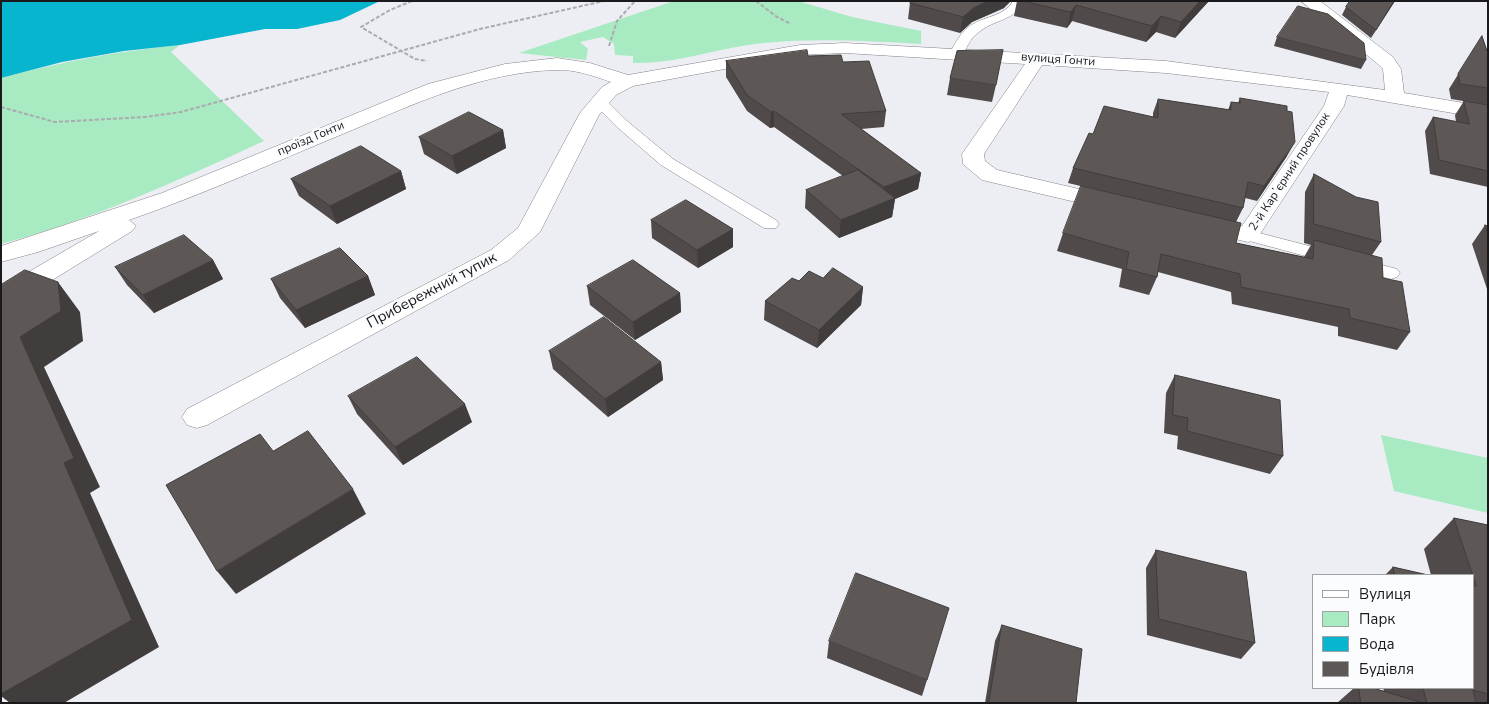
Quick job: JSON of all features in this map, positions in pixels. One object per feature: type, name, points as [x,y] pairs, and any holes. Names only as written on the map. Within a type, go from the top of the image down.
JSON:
[{"type":"street","points":[[1309,1],[1386,61],[1392,69],[1395,97]]},
{"type":"street","name":"вулиця Гонти","points":[[627,81],[800,50],[845,48],[1166,67],[1340,88],[1488,113]]},
{"type":"street","points":[[1038,58],[973,154],[974,164],[990,175],[1134,208]]},
{"type":"street","name":"проїзд Гонти","points":[[1,254],[30,247],[170,198],[435,88],[504,70],[557,64],[601,72],[627,81]]},
{"type":"street","name":"Прибережний тупик","points":[[197,417],[500,256],[528,232],[598,101],[609,91],[627,81]]},
{"type":"street","name":"2-й Карʼєрний провулок","points":[[1181,220],[1248,235],[1334,106],[1340,88]]},
{"type":"street","points":[[1,300],[170,198]]},
{"type":"lane","points":[[956,55],[962,41],[977,26],[1008,15],[1019,1]]},
{"type":"lane","points":[[598,101],[667,162],[770,224]]},
{"type":"lane","points":[[1248,235],[1391,273]]},
{"type":"path","points":[[412,1],[390,10],[361,27],[415,59],[435,62]]},
{"type":"path","points":[[1,107],[55,122],[145,117],[181,112],[480,29],[604,1]]},
{"type":"path","points":[[601,72],[611,31],[619,15],[635,1]]},
{"type":"green space","points":[[674,1],[798,1],[852,17],[921,31],[921,44],[842,40],[784,41],[748,45],[666,61],[633,63],[633,56],[615,55],[614,44],[603,37],[580,42],[588,49],[586,60],[519,53]]},
{"type":"green space","points":[[180,45],[171,52],[264,141],[102,211],[1,244],[1,78],[90,58]]},
{"type":"green space","points":[[1381,435],[1488,458],[1488,513],[1394,491]]},
{"type":"water","points":[[1,1],[380,1],[340,20],[297,29],[265,29],[180,45],[124,51],[62,62],[1,78]]},
{"type":"building","points":[[913,1],[988,1],[975,7],[963,17],[910,3]]},
{"type":"building","points":[[1023,1],[1200,1],[1181,22],[1161,16],[1152,26],[1076,5],[1071,12]]},
{"type":"building","points":[[1350,1],[1394,1],[1376,30],[1346,7]]},
{"type":"building","points":[[1298,6],[1328,14],[1364,43],[1366,60],[1277,37]]},
{"type":"building","points":[[1482,36],[1488,50],[1488,88],[1460,84],[1458,74]]},
{"type":"building","points":[[807,50],[808,56],[841,55],[843,62],[869,61],[886,111],[841,114],[921,173],[884,187],[774,111],[771,112],[747,95],[726,61]]},
{"type":"building","points":[[1003,50],[996,85],[950,78],[957,51]]},
{"type":"building","points":[[1240,98],[1287,106],[1287,111],[1292,112],[1295,142],[1264,186],[1248,182],[1243,208],[1073,168],[1089,133],[1093,134],[1104,106],[1158,118],[1158,99],[1231,110],[1231,102],[1240,103]]},
{"type":"building","points":[[1464,101],[1488,105],[1488,171],[1439,160],[1433,117],[1469,124]]},
{"type":"building","points":[[469,112],[503,130],[452,156],[419,137]]},
{"type":"building","points":[[361,146],[401,171],[330,206],[291,179]]},
{"type":"building","points":[[858,170],[895,198],[841,220],[806,190]]},
{"type":"building","points":[[1314,174],[1356,197],[1378,202],[1381,242],[1314,224]]},
{"type":"building","points":[[1081,186],[1241,223],[1236,243],[1313,259],[1314,240],[1382,258],[1383,278],[1402,282],[1410,332],[1350,318],[1349,309],[1241,287],[1240,274],[1161,254],[1157,277],[1126,269],[1129,252],[1063,233]]},
{"type":"building","points":[[686,200],[733,229],[697,250],[651,220]]},
{"type":"building","points":[[184,235],[213,260],[143,295],[115,267]]},
{"type":"building","points":[[340,248],[368,276],[296,310],[271,279]]},
{"type":"building","points":[[633,260],[680,293],[633,322],[587,286]]},
{"type":"building","points":[[833,268],[863,287],[819,330],[765,301],[792,278],[799,281],[809,271],[823,278]]},
{"type":"building","points":[[25,270],[58,282],[61,311],[20,337],[74,458],[64,463],[132,620],[1,694],[1,285]]},
{"type":"building","points":[[604,317],[661,362],[605,399],[549,351]]},
{"type":"building","points":[[417,357],[465,404],[395,447],[348,396]]},
{"type":"building","points":[[1175,375],[1280,400],[1283,456],[1187,431],[1188,418],[1173,415]]},
{"type":"building","points":[[308,431],[353,489],[217,571],[166,485],[260,434],[273,451]]},
{"type":"building","points":[[1454,518],[1488,525],[1488,694],[1473,690],[1476,703],[1427,703],[1423,689],[1474,689],[1474,586],[1476,586],[1474,574],[1472,574]]},
{"type":"building","points":[[1156,550],[1246,572],[1255,643],[1159,619]]},
{"type":"building","points":[[1393,567],[1424,574],[1395,574]]},
{"type":"building","points":[[856,573],[949,608],[927,680],[829,641]]},
{"type":"building","points":[[1002,625],[1082,649],[1076,703],[989,703]]},
{"type":"building","points":[[1359,689],[1376,689],[1423,703],[1361,703]]}]
